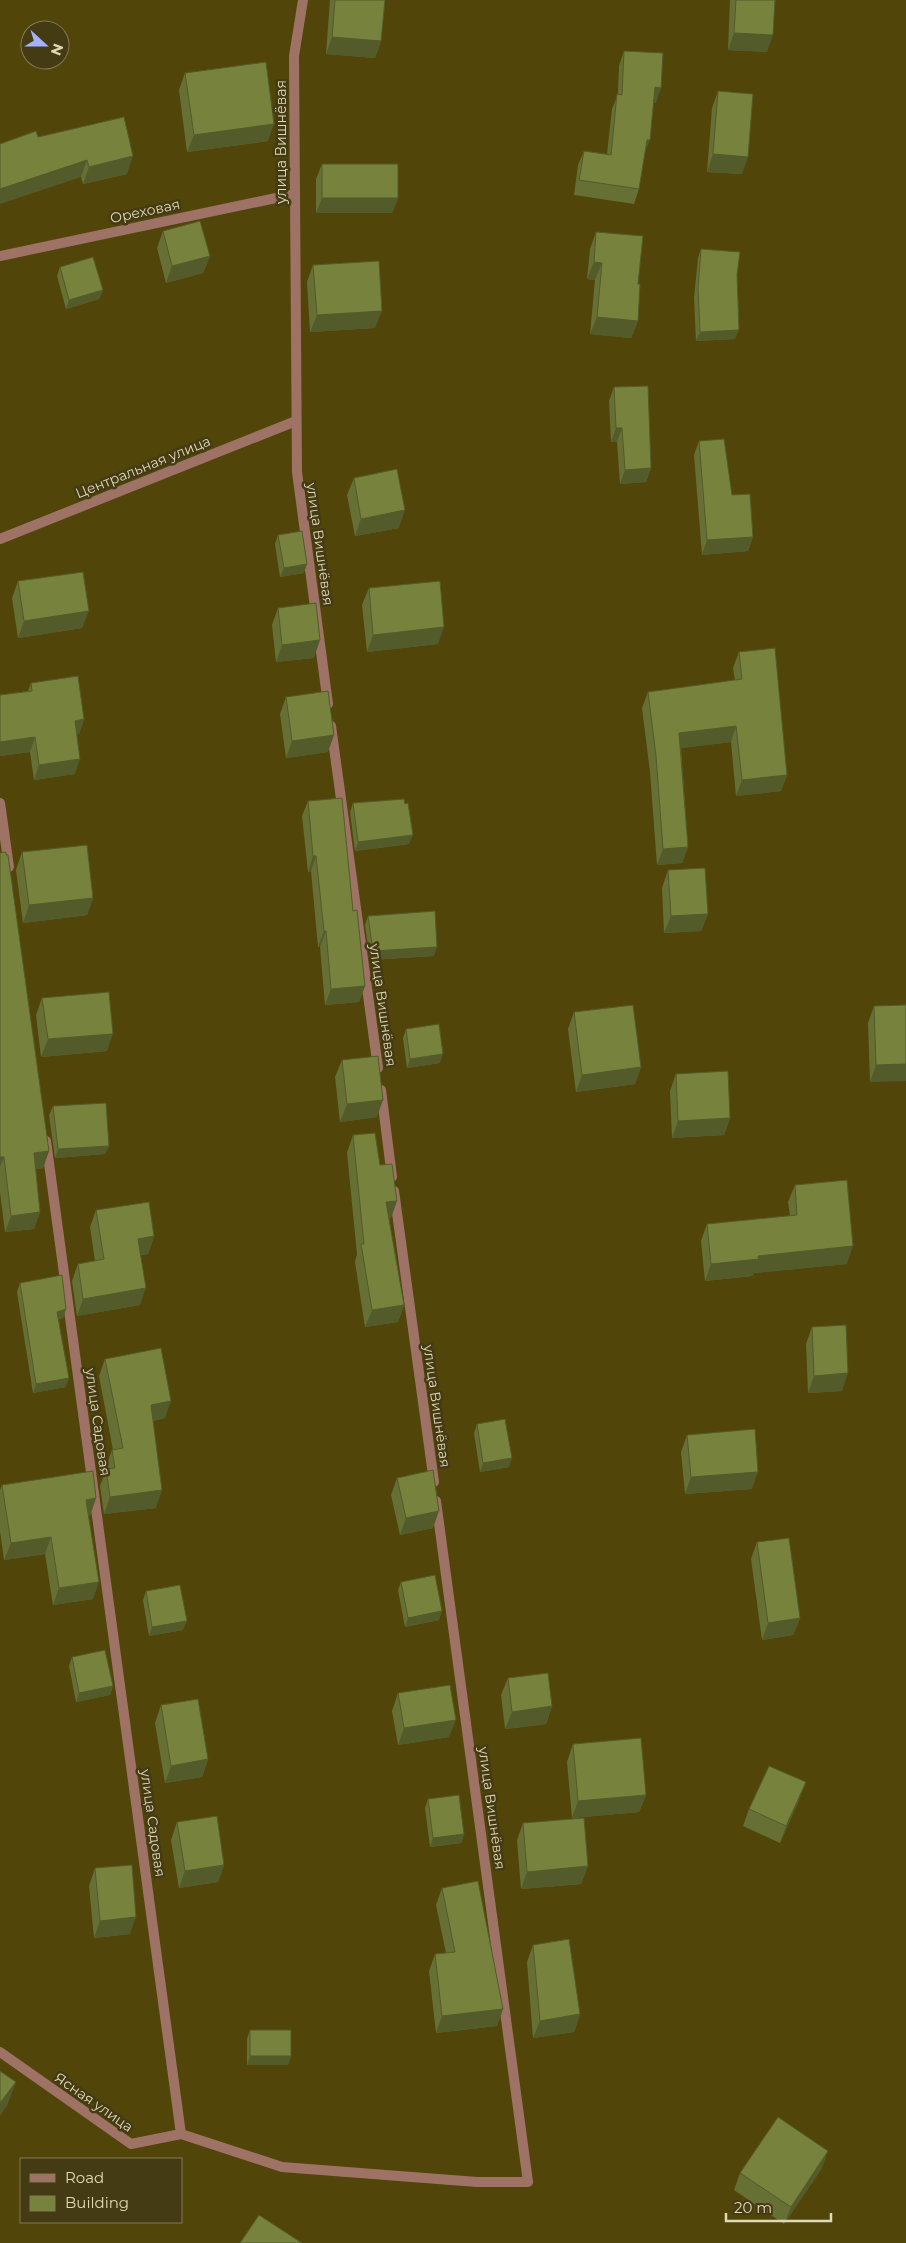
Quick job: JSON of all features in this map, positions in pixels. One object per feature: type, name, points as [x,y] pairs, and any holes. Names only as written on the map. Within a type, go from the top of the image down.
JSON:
[{"type":"street","name":"улица Вишнёвая","points":[[181,2134],[282,2167],[477,2182],[528,2182],[297,472],[294,56],[303,0]]},
{"type":"street","name":"Ореховая","points":[[0,256],[295,194]]},
{"type":"street","name":"Центральная улица","points":[[0,539],[296,421]]},
{"type":"street","points":[[0,803],[11,882]]},
{"type":"street","name":"улица Садовая","points":[[44,1128],[181,2134]]},
{"type":"street","name":"Ясная улица","points":[[0,2052],[131,2144],[181,2134]]},
{"type":"building","points":[[335,0],[385,0],[381,41],[332,37]]},
{"type":"building","points":[[736,0],[775,0],[773,35],[734,33]]},
{"type":"building","points":[[624,51],[663,53],[661,88],[655,87],[650,140],[647,140],[639,189],[579,180],[584,151],[611,155],[617,94],[622,95]]},
{"type":"building","points":[[266,62],[274,124],[194,135],[185,73]]},
{"type":"building","points":[[718,91],[753,94],[748,157],[713,154]]},
{"type":"building","points":[[124,117],[133,156],[89,167],[87,160],[0,189],[0,144],[36,131],[38,137]]},
{"type":"building","points":[[322,164],[398,164],[398,198],[322,198]]},
{"type":"building","points":[[200,221],[210,256],[172,266],[163,231]]},
{"type":"building","points":[[596,232],[643,236],[638,284],[640,284],[638,321],[597,317],[602,263],[594,262]]},
{"type":"building","points":[[701,249],[740,252],[737,275],[739,330],[700,332],[698,289]]},
{"type":"building","points":[[93,257],[103,290],[69,300],[60,267]]},
{"type":"building","points":[[379,261],[382,311],[317,315],[313,265]]},
{"type":"building","points":[[648,386],[651,468],[625,470],[622,428],[616,428],[614,387]]},
{"type":"building","points":[[724,439],[732,495],[750,494],[753,537],[707,540],[699,441]]},
{"type":"building","points":[[397,469],[405,510],[361,519],[354,478]]},
{"type":"building","points":[[302,531],[307,564],[284,568],[278,535]]},
{"type":"building","points":[[83,572],[89,611],[24,621],[18,581]]},
{"type":"building","points":[[440,581],[444,627],[373,635],[369,588]]},
{"type":"building","points":[[316,603],[320,640],[282,645],[278,608]]},
{"type":"building","points":[[775,648],[787,775],[742,780],[736,726],[679,733],[688,847],[663,849],[656,756],[648,692],[742,679],[739,652]]},
{"type":"building","points":[[78,676],[84,719],[75,721],[80,759],[39,765],[35,737],[0,742],[0,695],[32,691],[31,683]]},
{"type":"building","points":[[328,691],[334,735],[292,741],[286,697]]},
{"type":"building","points":[[342,798],[353,911],[357,910],[365,986],[331,989],[326,931],[324,931],[316,856],[313,856],[308,801]]},
{"type":"building","points":[[404,799],[405,804],[408,803],[413,835],[358,842],[353,803]]},
{"type":"building","points":[[87,845],[93,898],[29,905],[22,852]]},
{"type":"building","points":[[6,852],[6,855],[8,855],[49,1151],[34,1153],[40,1212],[11,1216],[4,1157],[0,1157],[0,853]]},
{"type":"building","points":[[705,868],[708,914],[671,916],[668,870]]},
{"type":"building","points":[[435,911],[437,947],[373,951],[368,916]]},
{"type":"building","points":[[109,992],[113,1034],[48,1039],[42,998]]},
{"type":"building","points":[[633,1005],[641,1067],[582,1075],[574,1012]]},
{"type":"building","points":[[906,1005],[906,1064],[876,1065],[874,1006]]},
{"type":"building","points":[[439,1024],[443,1054],[410,1059],[406,1029]]},
{"type":"building","points":[[378,1056],[383,1100],[347,1104],[342,1060]]},
{"type":"building","points":[[728,1071],[730,1118],[678,1121],[676,1074]]},
{"type":"building","points":[[106,1103],[109,1146],[58,1149],[53,1106]]},
{"type":"building","points":[[375,1133],[380,1165],[392,1164],[397,1201],[386,1202],[404,1305],[372,1310],[361,1244],[364,1244],[353,1135]]},
{"type":"building","points":[[847,1180],[853,1246],[758,1256],[759,1259],[711,1264],[707,1224],[797,1215],[795,1185]]},
{"type":"building","points":[[149,1202],[154,1236],[138,1239],[146,1288],[83,1299],[78,1264],[104,1259],[96,1210]]},
{"type":"building","points":[[62,1275],[66,1309],[57,1312],[69,1378],[36,1384],[20,1283]]},
{"type":"building","points":[[846,1325],[848,1373],[814,1376],[812,1327]]},
{"type":"building","points":[[161,1348],[171,1401],[151,1405],[162,1490],[110,1497],[106,1469],[115,1468],[112,1450],[123,1448],[105,1359]]},
{"type":"building","points":[[505,1419],[512,1458],[483,1463],[477,1424]]},
{"type":"building","points":[[755,1429],[758,1472],[691,1477],[687,1435]]},
{"type":"building","points":[[433,1470],[439,1511],[406,1518],[397,1478]]},
{"type":"building","points":[[93,1471],[96,1498],[86,1500],[99,1582],[59,1588],[51,1537],[11,1543],[2,1485]]},
{"type":"building","points":[[789,1538],[800,1618],[768,1623],[757,1542]]},
{"type":"building","points":[[435,1575],[442,1611],[408,1618],[401,1582]]},
{"type":"building","points":[[180,1585],[187,1621],[152,1627],[146,1591]]},
{"type":"building","points":[[105,1650],[113,1686],[79,1693],[72,1657]]},
{"type":"building","points":[[548,1673],[552,1706],[512,1712],[508,1678]]},
{"type":"building","points":[[450,1685],[456,1720],[404,1728],[398,1693]]},
{"type":"building","points":[[198,1699],[208,1759],[171,1766],[161,1705]]},
{"type":"building","points":[[641,1738],[646,1795],[578,1801],[573,1744]]},
{"type":"building","points":[[769,1766],[806,1782],[786,1826],[749,1809]]},
{"type":"building","points":[[459,1795],[464,1834],[433,1838],[428,1799]]},
{"type":"building","points":[[217,1816],[224,1865],[185,1871],[177,1822]]},
{"type":"building","points":[[584,1818],[588,1866],[527,1872],[523,1823]]},
{"type":"building","points":[[132,1865],[136,1917],[100,1921],[95,1868]]},
{"type":"building","points":[[478,1881],[503,2009],[442,2016],[435,1954],[455,1952],[442,1888]]},
{"type":"building","points":[[569,1939],[580,2014],[540,2021],[533,1945]]},
{"type":"building","points":[[250,2030],[291,2030],[291,2056],[250,2056]]},
{"type":"building","points":[[0,2071],[16,2082],[0,2103]]},
{"type":"building","points":[[778,2117],[828,2151],[791,2207],[740,2173]]},
{"type":"building","points":[[259,2215],[302,2243],[240,2243]]}]
